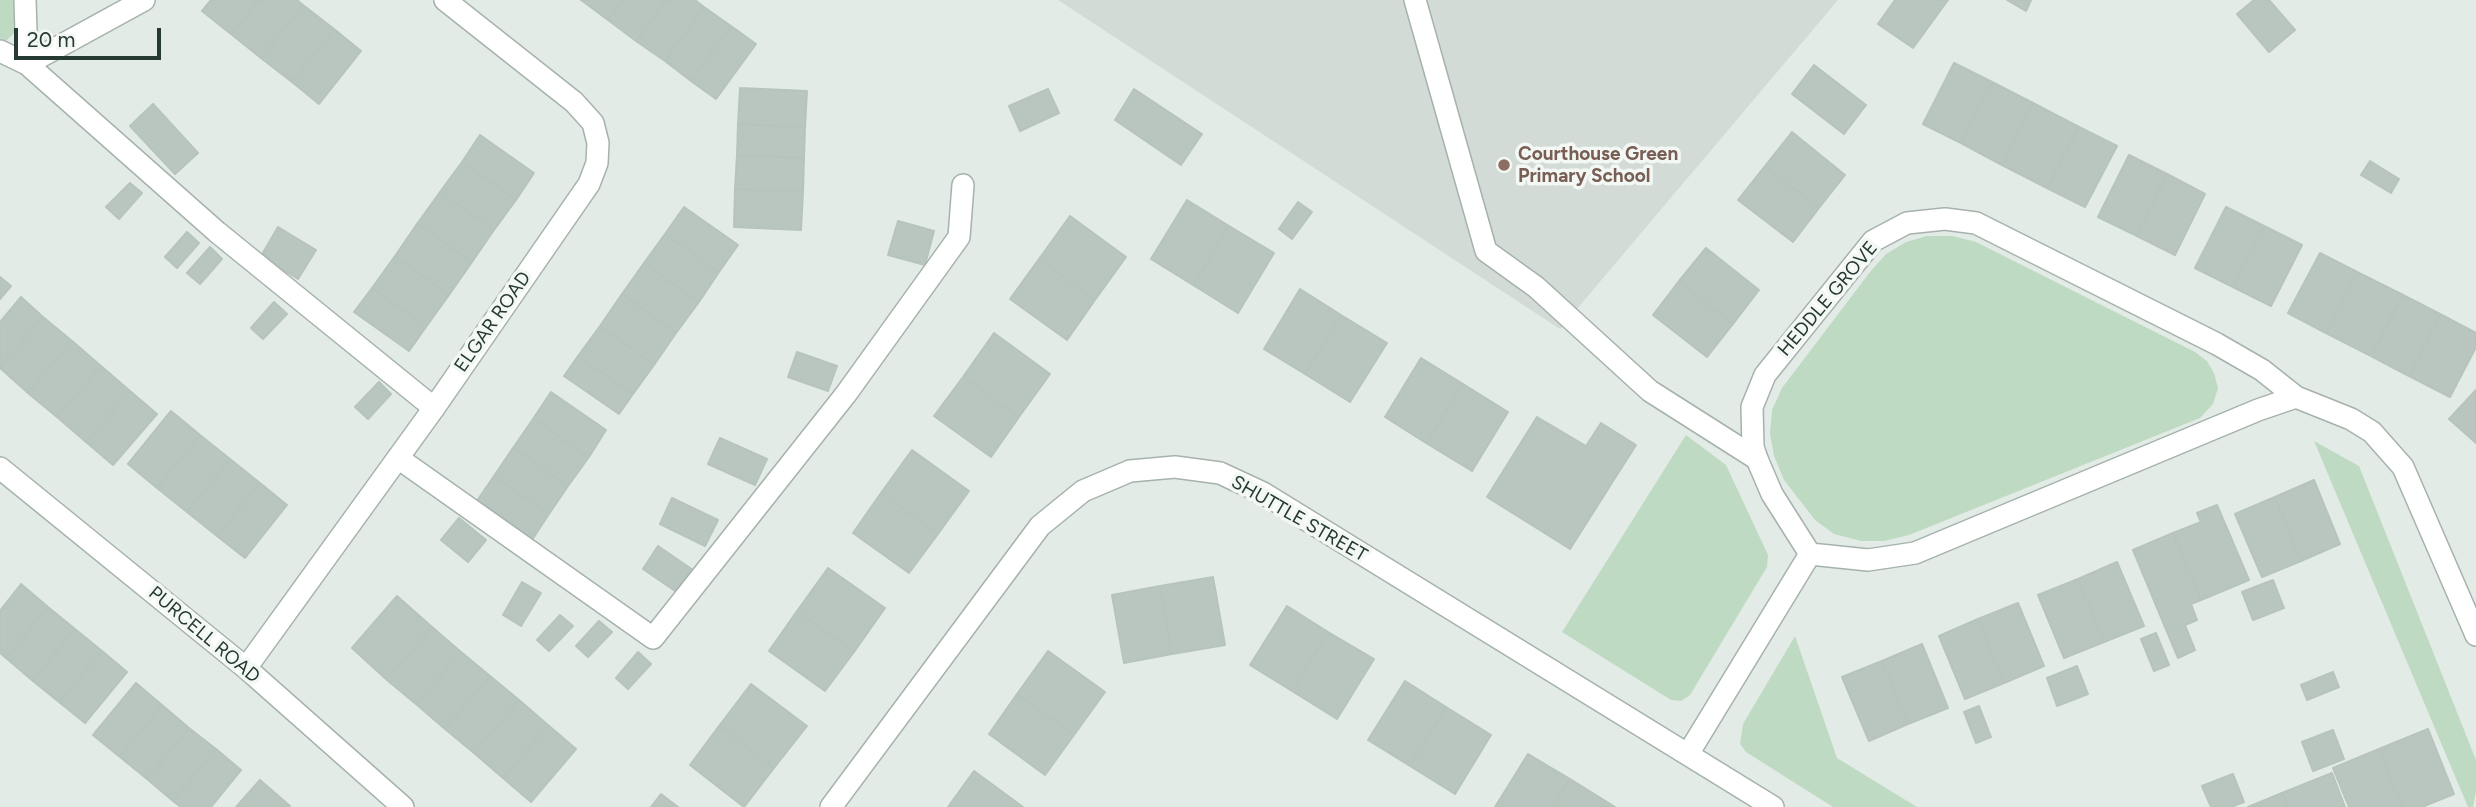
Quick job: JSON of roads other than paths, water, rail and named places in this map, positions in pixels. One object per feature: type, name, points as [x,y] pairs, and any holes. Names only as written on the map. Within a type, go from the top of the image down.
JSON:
[{"type":"street","points":[[25,0],[27,64]]},
{"type":"street","points":[[27,64],[144,0]]},
{"type":"street","name":"ELGAR ROAD","points":[[246,668],[434,408],[589,184],[597,163],[598,143],[593,122],[575,102],[445,0]]},
{"type":"street","points":[[1415,0],[1486,251],[1536,286],[1650,391],[1757,459]]},
{"type":"street","points":[[0,51],[27,64],[217,232],[434,408]]},
{"type":"street","points":[[398,458],[653,638],[846,394],[959,237],[963,185]]},
{"type":"street","name":"HEDDLE GROVE","points":[[1810,554],[1772,494],[1757,459],[1753,447],[1752,407],[1765,375],[1872,241],[1908,223],[1945,219],[1976,223],[2217,344],[2262,370],[2296,397],[2351,419],[2372,432],[2403,467],[2476,635]]},
{"type":"street","points":[[1688,754],[1810,554],[1868,560],[1914,553],[2258,410],[2296,397]]},
{"type":"street","name":"SHUTTLE STREET","points":[[831,807],[1040,526],[1083,491],[1130,471],[1175,467],[1220,474],[1262,493],[1773,807]]},
{"type":"street","name":"PURCELL ROAD","points":[[0,468],[246,668],[403,807]]},
{"type":"place","name":"Courthouse Green Primary School","points":[[1504,165]]}]
